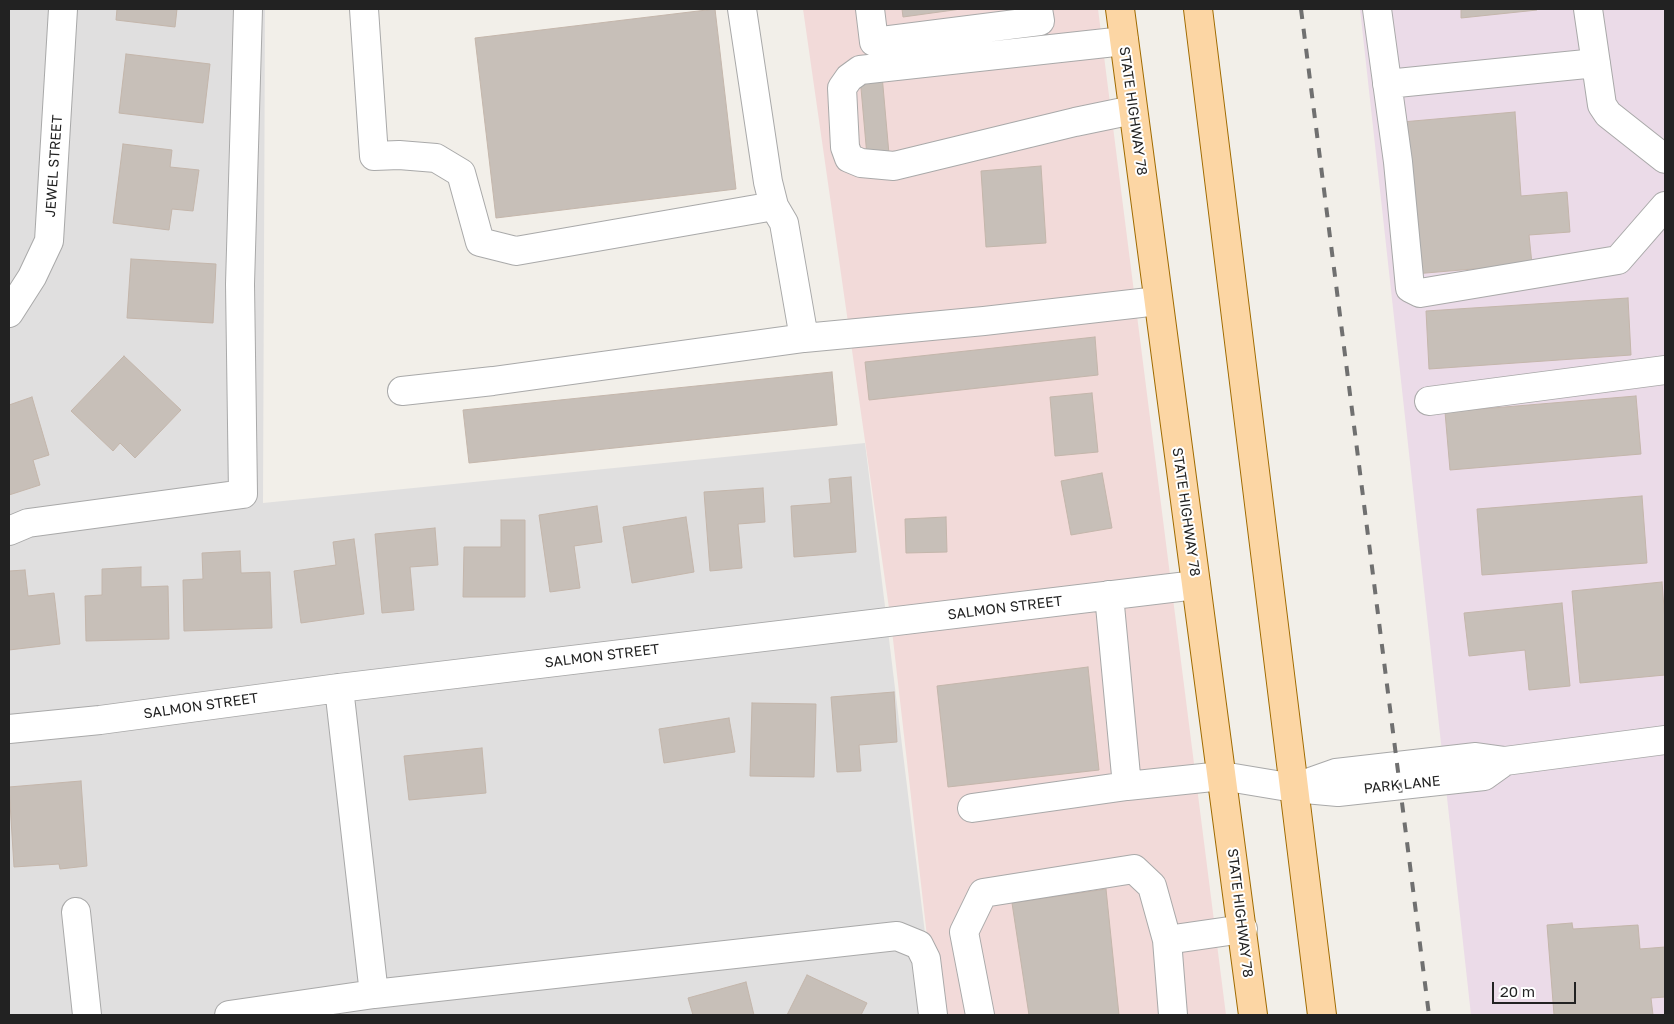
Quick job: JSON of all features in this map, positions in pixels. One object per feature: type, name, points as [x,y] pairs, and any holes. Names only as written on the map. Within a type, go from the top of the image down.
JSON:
[{"type":"main road","name":"STATE HIGHWAY 78","points":[[1120,9],[1253,1015]]},
{"type":"main road","points":[[1198,9],[1322,1015]]},
{"type":"street","name":"JEWEL STREET","points":[[9,313],[32,277],[49,241],[63,9]]},
{"type":"street","points":[[9,531],[28,523],[243,494],[240,284],[248,9]]},
{"type":"street","points":[[364,9],[374,156],[399,155],[436,158],[462,173],[480,242],[516,251],[774,206]]},
{"type":"street","points":[[742,9],[774,206],[784,223],[804,338]]},
{"type":"street","points":[[870,9],[874,42],[1039,15],[1043,50]]},
{"type":"street","points":[[1377,9],[1398,162],[1410,288],[1420,293],[1618,260],[1665,206]]},
{"type":"street","points":[[1588,9],[1602,105],[1608,114],[1665,158]]},
{"type":"street","points":[[1124,41],[860,70],[849,78],[842,88],[845,147],[849,158],[861,163],[894,166],[1133,110]]},
{"type":"street","points":[[1387,84],[1596,63]]},
{"type":"street","points":[[402,391],[493,381],[804,338],[984,321],[1158,301]]},
{"type":"street","points":[[1429,401],[1665,370]]},
{"type":"street","name":"SALMON STREET","points":[[9,728],[100,720],[339,688],[1196,585]]},
{"type":"street","points":[[1109,595],[1127,786]]},
{"type":"street","points":[[339,688],[374,994]]},
{"type":"street","name":"PARK LANE","points":[[972,808],[1127,786],[1222,776],[1294,788],[1338,792],[1484,776],[1505,761],[1665,740]]},
{"type":"street","points":[[980,1015],[964,932],[983,893],[1134,869],[1152,886],[1167,940],[1173,1015]]},
{"type":"street","points":[[76,912],[88,1015]]},
{"type":"street","points":[[1167,940],[1243,929]]},
{"type":"street","points":[[230,1015],[374,994],[896,936],[919,945],[926,959],[933,1015]]},
{"type":"shaded area","points":[[9,9],[265,9],[263,503],[865,443],[935,1015],[9,1015]]},
{"type":"shaded area","points":[[803,9],[1098,9],[1226,1015],[936,1015],[891,622]]},
{"type":"shaded area","points":[[1360,9],[1665,9],[1665,1015],[1471,1015]]},
{"type":"building","points":[[117,9],[177,9],[175,27],[116,20]]},
{"type":"building","points":[[715,9],[736,189],[496,218],[475,38]]},
{"type":"building","points":[[902,9],[961,9],[903,17]]},
{"type":"building","points":[[1461,9],[1537,9],[1537,10],[1461,18]]},
{"type":"building","points":[[126,54],[210,64],[203,123],[119,113]]},
{"type":"building","points":[[882,75],[889,154],[867,156],[860,77]]},
{"type":"building","points":[[1515,112],[1521,196],[1567,192],[1570,232],[1529,235],[1532,264],[1414,274],[1402,122]]},
{"type":"building","points":[[123,144],[172,150],[170,167],[199,170],[193,211],[172,209],[169,230],[113,223]]},
{"type":"building","points":[[1041,166],[1046,243],[986,247],[981,171]]},
{"type":"building","points":[[131,259],[216,264],[213,323],[127,318]]},
{"type":"building","points":[[1628,298],[1631,355],[1429,369],[1426,311]]},
{"type":"building","points":[[1095,337],[1098,375],[869,400],[865,362]]},
{"type":"building","points":[[124,356],[181,410],[135,458],[120,443],[113,451],[71,411]]},
{"type":"building","points":[[832,372],[837,425],[469,463],[463,410]]},
{"type":"building","points":[[1092,393],[1098,452],[1055,456],[1050,397]]},
{"type":"building","points":[[1636,396],[1641,454],[1450,470],[1445,412]]},
{"type":"building","points":[[32,397],[49,455],[33,460],[40,485],[9,495],[9,405]]},
{"type":"building","points":[[1102,473],[1112,528],[1071,535],[1061,481]]},
{"type":"building","points":[[851,477],[856,552],[794,557],[791,506],[831,503],[829,479]]},
{"type":"building","points":[[763,488],[765,522],[738,524],[742,568],[710,571],[704,492]]},
{"type":"building","points":[[1642,496],[1647,563],[1482,575],[1477,509]]},
{"type":"building","points":[[597,506],[602,542],[574,546],[580,588],[550,592],[539,515]]},
{"type":"building","points":[[686,517],[694,572],[632,583],[623,527]]},
{"type":"building","points":[[946,517],[947,552],[906,553],[905,519]]},
{"type":"building","points":[[501,520],[525,520],[525,597],[463,597],[464,547],[501,547]]},
{"type":"building","points":[[435,528],[438,565],[410,567],[414,610],[382,613],[375,534]]},
{"type":"building","points":[[354,539],[364,614],[301,623],[294,571],[336,565],[333,542]]},
{"type":"building","points":[[240,551],[241,573],[270,572],[272,628],[184,631],[183,580],[203,579],[202,553]]},
{"type":"building","points":[[141,567],[141,587],[168,586],[169,639],[86,641],[85,596],[102,595],[102,569]]},
{"type":"building","points":[[25,570],[28,596],[54,593],[60,644],[9,650],[9,571]]},
{"type":"building","points":[[1662,582],[1665,621],[1665,675],[1580,683],[1572,591]]},
{"type":"building","points":[[1562,603],[1570,686],[1529,690],[1525,650],[1469,656],[1464,613]]},
{"type":"building","points":[[1088,667],[1099,770],[948,787],[937,686]]},
{"type":"building","points":[[894,692],[897,742],[859,745],[861,771],[837,772],[831,697]]},
{"type":"building","points":[[752,703],[816,704],[814,777],[750,776]]},
{"type":"building","points":[[729,718],[735,752],[664,763],[659,729]]},
{"type":"building","points":[[482,748],[486,793],[409,800],[404,756]]},
{"type":"building","points":[[81,781],[87,866],[60,869],[59,864],[14,867],[9,787]]},
{"type":"building","points":[[1106,889],[1119,1015],[1029,1015],[1012,903]]},
{"type":"building","points":[[1572,923],[1573,929],[1638,925],[1640,949],[1665,947],[1665,997],[1651,998],[1653,1015],[1554,1015],[1547,925]]},
{"type":"building","points":[[807,975],[867,1003],[861,1015],[787,1015]]},
{"type":"building","points":[[746,982],[754,1015],[693,1015],[688,998]]},
{"type":"railway","points":[[1301,9],[1429,1015]]}]
